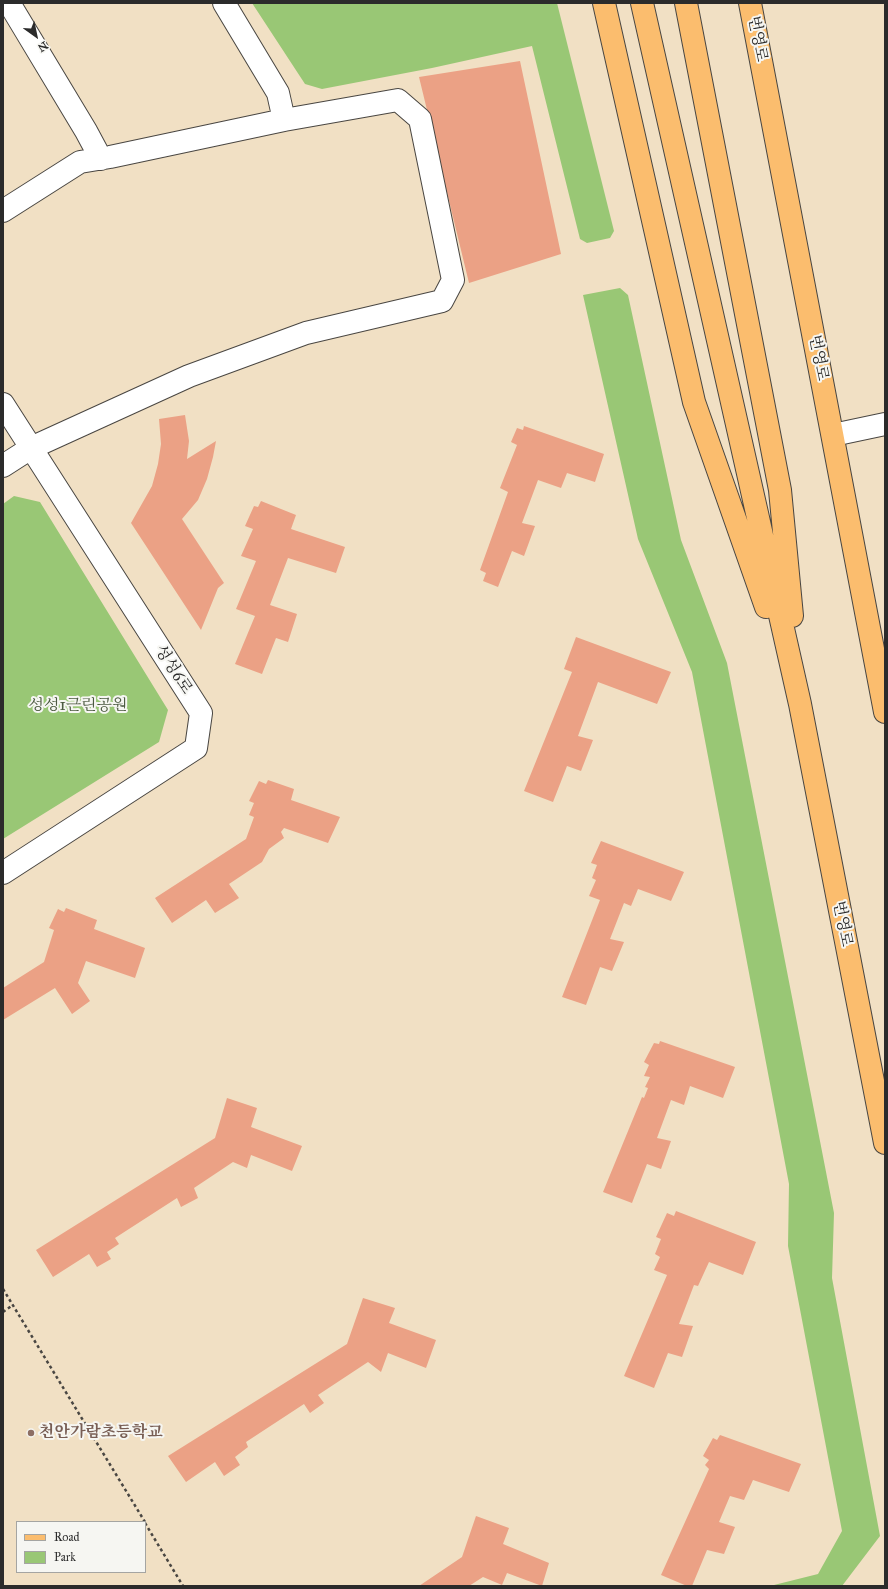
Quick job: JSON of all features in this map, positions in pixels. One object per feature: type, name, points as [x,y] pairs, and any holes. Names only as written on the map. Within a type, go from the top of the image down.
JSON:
[{"type":"main road","points":[[604,3],[694,402],[800,704]]},
{"type":"main road","points":[[642,3],[800,704]]},
{"type":"main road","points":[[686,3],[780,490],[800,704]]},
{"type":"main road","name":"번영로","points":[[750,3],[885,712]]},
{"type":"main road","name":"번영로","points":[[800,704],[885,1143]]},
{"type":"street","points":[[9,3],[86,131],[101,159]]},
{"type":"street","points":[[224,3],[278,93],[284,120]]},
{"type":"street","points":[[3,211],[80,162],[101,159],[284,120],[398,100],[420,119],[453,280],[442,301],[306,333],[189,376],[31,448],[3,466]]},
{"type":"street","name":"성성6로","points":[[3,404],[201,713],[196,748],[3,873]]},
{"type":"street","points":[[832,434],[885,424]]},
{"type":"path","points":[[3,1289],[144,1521]]},
{"type":"path","points":[[3,1312],[13,1305]]},
{"type":"path","points":[[146,1524],[183,1586]]},
{"type":"green space","points":[[252,3],[557,3],[614,231],[610,238],[587,243],[580,239],[532,46],[432,68],[322,89],[305,84]]},
{"type":"green space","points":[[620,288],[628,295],[681,540],[727,663],[834,1213],[832,1278],[880,1536],[842,1586],[770,1586],[818,1574],[842,1531],[788,1246],[789,1184],[692,672],[638,539],[583,295]]},
{"type":"green space","name":"성성1근린공원","points":[[14,496],[40,502],[168,710],[159,742],[3,839],[3,504]]},
{"type":"building","points":[[520,61],[561,254],[469,283],[419,77]]},
{"type":"building","points":[[185,415],[189,441],[187,459],[216,441],[207,479],[198,500],[182,519],[224,583],[218,588],[201,630],[131,523],[152,486],[158,464],[161,444],[159,419]]},
{"type":"building","points":[[524,426],[604,454],[595,482],[567,473],[561,488],[538,480],[522,523],[535,526],[524,556],[512,551],[498,587],[483,581],[486,573],[480,570],[508,492],[500,488],[517,445],[511,442],[517,428],[523,430]]},
{"type":"building","points":[[261,501],[296,515],[291,529],[345,547],[336,573],[288,558],[270,605],[297,614],[288,642],[276,638],[262,674],[235,664],[255,616],[236,609],[256,561],[241,556],[253,529],[245,526],[254,506],[258,507]]},
{"type":"building","points":[[576,637],[671,672],[657,704],[598,682],[578,736],[593,740],[581,771],[567,766],[553,802],[524,791],[572,672],[564,669]]},
{"type":"building","points":[[268,780],[294,789],[291,800],[340,817],[328,843],[284,828],[281,832],[284,838],[269,849],[262,862],[229,884],[239,898],[215,913],[206,900],[172,923],[155,898],[246,839],[254,817],[249,815],[254,803],[249,801],[259,781],[266,784]]},
{"type":"building","points":[[601,841],[684,872],[671,901],[638,889],[631,906],[624,903],[610,939],[624,942],[612,971],[600,967],[586,1005],[562,997],[600,900],[589,896],[596,880],[592,878],[597,865],[591,863]]},
{"type":"building","points":[[66,908],[97,920],[94,929],[145,948],[135,978],[86,961],[78,983],[90,1001],[72,1014],[55,988],[3,1020],[3,988],[44,962],[54,930],[49,928],[58,909],[64,912]]},
{"type":"building","points":[[660,1041],[735,1067],[723,1098],[690,1086],[684,1105],[671,1100],[657,1138],[671,1141],[661,1169],[647,1164],[632,1203],[603,1192],[642,1097],[644,1098],[648,1088],[645,1087],[650,1077],[644,1076],[649,1065],[644,1062],[654,1043],[659,1044]]},
{"type":"building","points":[[227,1098],[257,1108],[251,1127],[302,1146],[292,1171],[251,1155],[247,1168],[233,1162],[194,1188],[198,1198],[181,1207],[177,1198],[115,1238],[119,1244],[107,1252],[111,1259],[97,1267],[89,1254],[53,1277],[36,1250],[215,1138]]},
{"type":"building","points":[[676,1211],[756,1242],[743,1275],[709,1262],[698,1286],[694,1285],[679,1324],[693,1326],[682,1357],[668,1353],[654,1388],[624,1376],[667,1275],[654,1270],[660,1257],[655,1254],[661,1239],[656,1237],[667,1213],[674,1216]]},
{"type":"building","points":[[363,1298],[395,1308],[389,1323],[436,1340],[426,1368],[388,1353],[381,1372],[368,1362],[318,1395],[324,1403],[310,1413],[304,1404],[246,1442],[248,1447],[235,1457],[240,1465],[224,1476],[215,1462],[186,1482],[168,1456],[347,1344]]},
{"type":"building","points":[[720,1435],[801,1464],[789,1492],[753,1480],[744,1500],[730,1496],[719,1522],[735,1527],[724,1554],[707,1550],[692,1586],[687,1586],[661,1575],[709,1469],[705,1465],[709,1460],[703,1456],[713,1438],[717,1440]]},
{"type":"building","points":[[476,1516],[509,1528],[503,1544],[549,1563],[542,1586],[507,1573],[502,1585],[483,1577],[469,1586],[419,1586],[462,1557]]},
{"type":"place","name":"천안가람초등학교","points":[[31,1433]]}]
